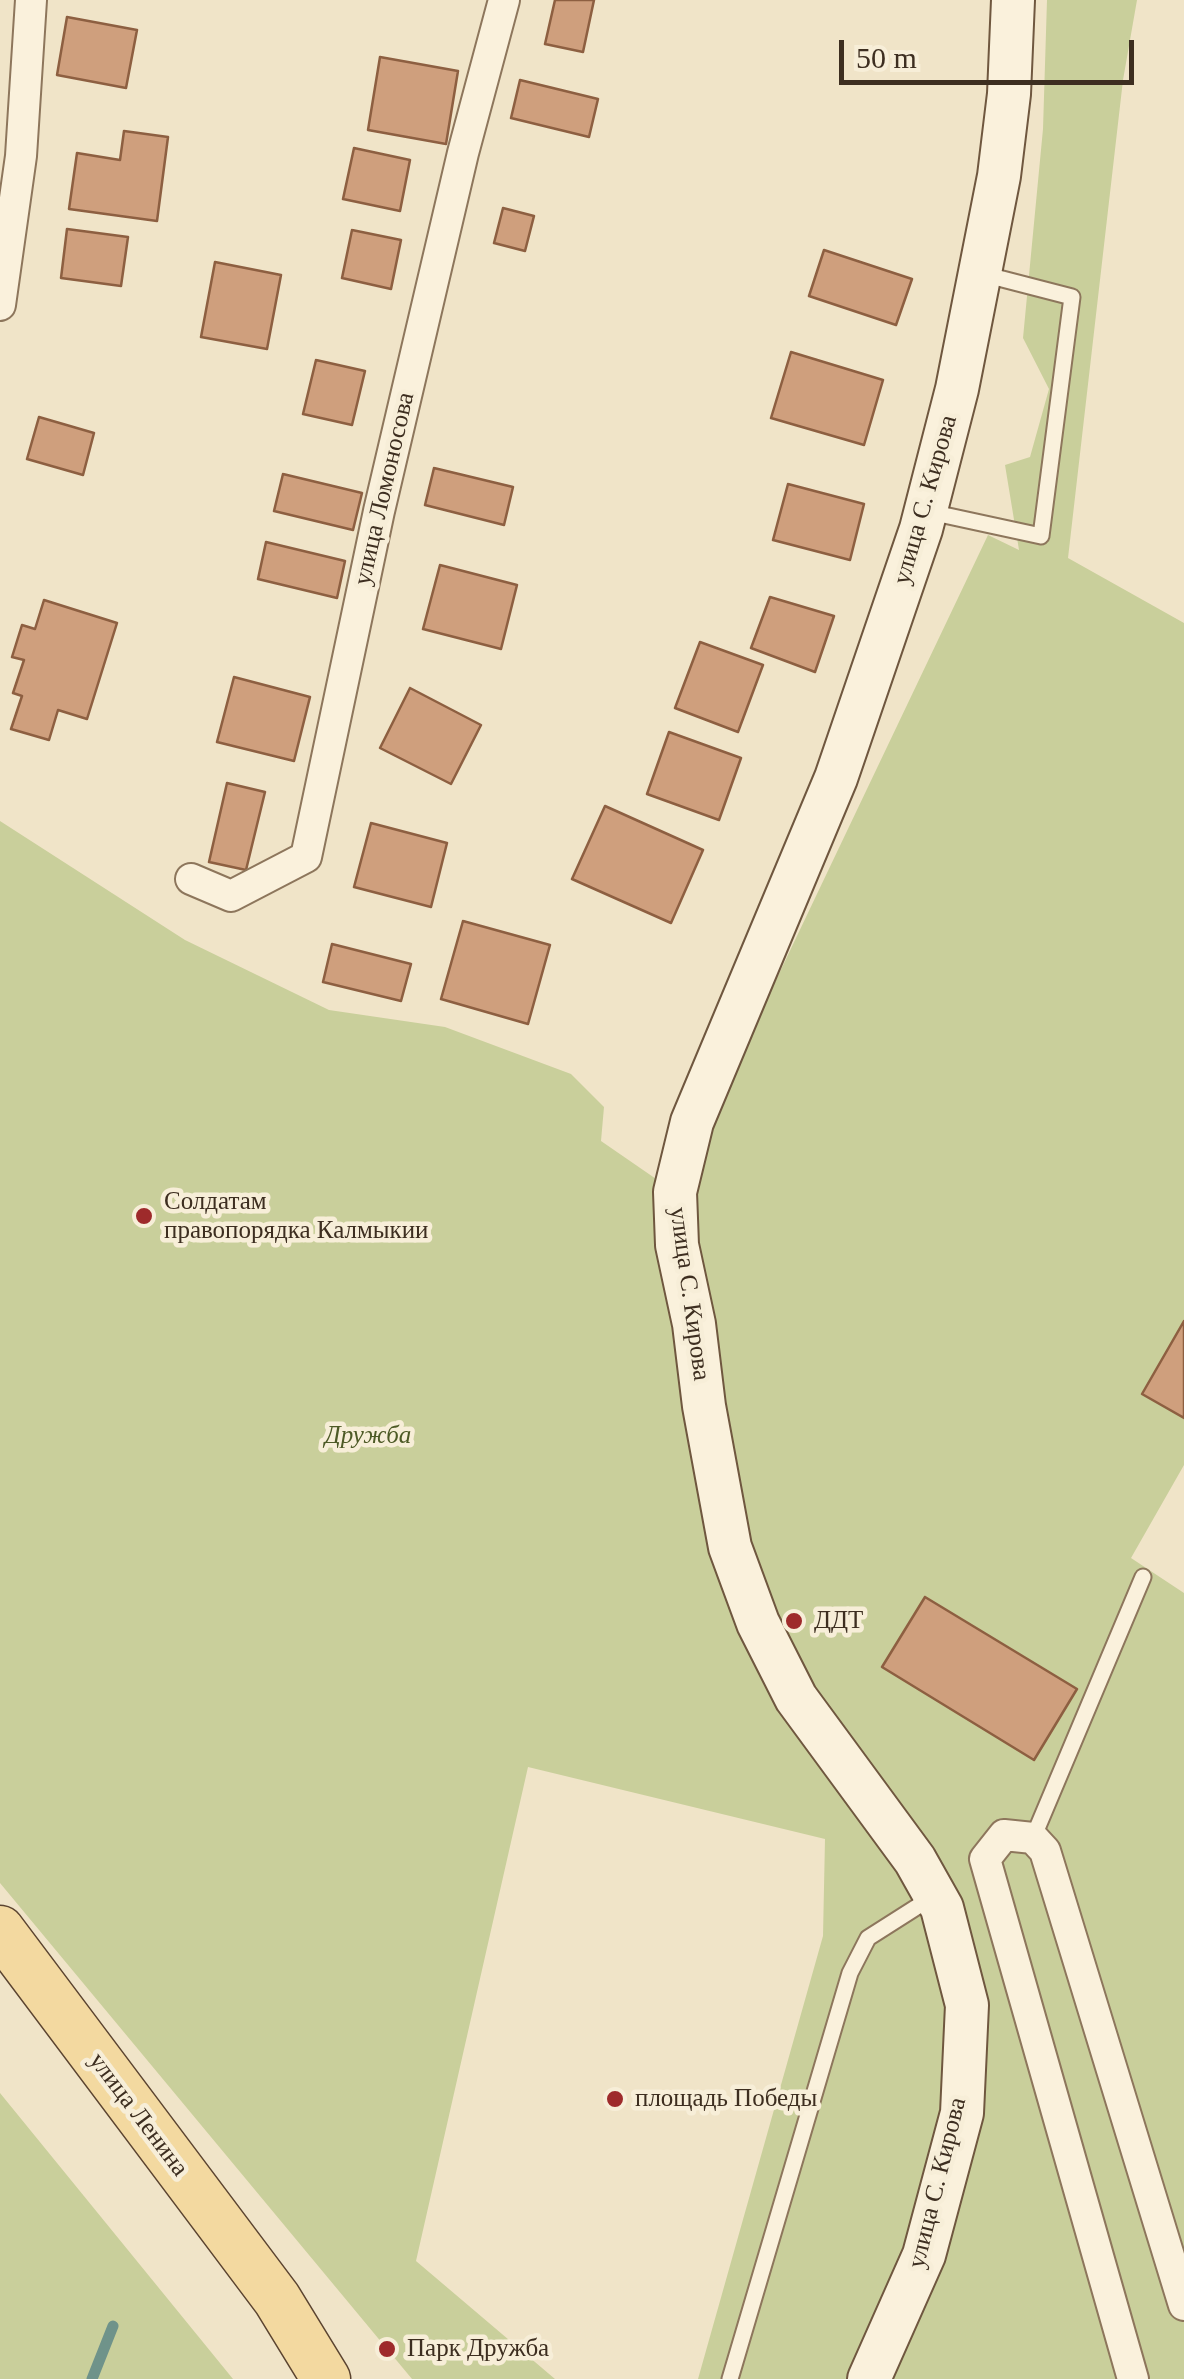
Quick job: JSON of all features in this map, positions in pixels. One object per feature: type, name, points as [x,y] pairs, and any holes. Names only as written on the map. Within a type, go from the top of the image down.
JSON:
[{"type":"main road","name":"улица С. Кирова","points":[[869,2379],[924,2254],[962,2113],[967,2005],[942,1908],[915,1860],[796,1698],[758,1623],[736,1562],[707,1424],[694,1324],[677,1245],[675,1192],[692,1122],[808,850],[870,685],[926,511],[958,389],[1001,160],[1013,0]]},
{"type":"main road","name":"улица Ленина","points":[[0,1930],[277,2299],[326,2379]]},
{"type":"main road","name":"улица Ленина","points":[[277,2299],[351,2379]]},
{"type":"street","points":[[0,305],[21,156],[31,0]]},
{"type":"street","name":"улица Ломоносова","points":[[192,878],[231,896],[306,857],[384,492],[463,153],[504,0]]},
{"type":"street","points":[[1133,2379],[986,1859],[1004,1834],[1033,1838],[1045,1852],[1184,2304]]},
{"type":"lane","points":[[926,511],[1041,536],[1072,297],[980,274]]},
{"type":"lane","points":[[1033,1838],[1144,1577]]},
{"type":"lane","points":[[730,2379],[850,1973],[868,1938],[935,1895]]},
{"type":"green space","name":"Дружба","points":[[1047,0],[1137,0],[1123,80],[1068,558],[1184,623],[1184,1321],[1143,1394],[1184,1418],[1184,1465],[1131,1558],[1184,1593],[1184,2379],[698,2379],[823,1936],[825,1839],[528,1767],[416,2261],[555,2379],[412,2379],[0,1883],[0,821],[185,940],[329,1010],[445,1027],[571,1074],[604,1107],[601,1141],[675,1192],[988,535],[1019,550],[1005,465],[1030,457],[1049,389],[1023,338],[1043,129]]},
{"type":"green space","points":[[0,2093],[233,2379],[0,2379]]},
{"type":"building","points":[[555,0],[594,0],[583,52],[545,44]]},
{"type":"building","points":[[67,17],[137,30],[126,88],[57,75]]},
{"type":"building","points":[[380,57],[458,71],[446,144],[368,130]]},
{"type":"building","points":[[520,80],[598,99],[589,137],[511,118]]},
{"type":"building","points":[[124,131],[168,137],[157,221],[69,209],[77,153],[120,160]]},
{"type":"building","points":[[354,148],[410,160],[400,211],[343,199]]},
{"type":"building","points":[[503,208],[534,216],[525,251],[494,243]]},
{"type":"building","points":[[67,229],[128,237],[121,286],[61,278]]},
{"type":"building","points":[[352,230],[401,240],[391,289],[342,278]]},
{"type":"building","points":[[824,250],[912,279],[896,325],[809,296]]},
{"type":"building","points":[[215,262],[281,275],[267,349],[201,337]]},
{"type":"building","points":[[791,352],[883,380],[864,445],[771,418]]},
{"type":"building","points":[[316,360],[365,371],[352,425],[303,414]]},
{"type":"building","points":[[39,417],[94,433],[83,475],[27,459]]},
{"type":"building","points":[[434,468],[513,487],[504,525],[425,505]]},
{"type":"building","points":[[283,474],[362,493],[353,530],[274,511]]},
{"type":"building","points":[[788,484],[864,504],[850,560],[773,540]]},
{"type":"building","points":[[266,542],[345,561],[337,598],[258,579]]},
{"type":"building","points":[[440,565],[517,585],[501,649],[423,629]]},
{"type":"building","points":[[770,597],[834,616],[815,672],[751,648]]},
{"type":"building","points":[[44,600],[117,623],[87,719],[58,710],[49,740],[11,729],[22,696],[13,693],[24,660],[12,657],[22,625],[35,629]]},
{"type":"building","points":[[700,642],[763,665],[738,732],[675,708]]},
{"type":"building","points":[[234,677],[310,697],[294,761],[217,742]]},
{"type":"building","points":[[410,688],[481,725],[451,784],[380,748]]},
{"type":"building","points":[[669,732],[741,758],[719,820],[647,794]]},
{"type":"building","points":[[227,783],[265,792],[246,870],[209,862]]},
{"type":"building","points":[[605,806],[703,850],[671,923],[572,879]]},
{"type":"building","points":[[371,823],[447,843],[431,907],[354,887]]},
{"type":"building","points":[[463,921],[550,945],[528,1024],[441,999]]},
{"type":"building","points":[[332,944],[411,964],[401,1001],[323,982]]},
{"type":"building","points":[[1184,1321],[1184,1418],[1142,1394]]},
{"type":"building","points":[[925,1597],[1077,1689],[1034,1760],[882,1667]]},
{"type":"waterway","points":[[92,2379],[113,2326]]},
{"type":"place","name":"Солдатам правопорядка Калмыкии","points":[[144,1216]]},
{"type":"place","name":"ДДТ","points":[[794,1621]]},
{"type":"place","name":"площадь Победы","points":[[615,2099]]},
{"type":"place","name":"Парк Дружба","points":[[387,2349]]}]
